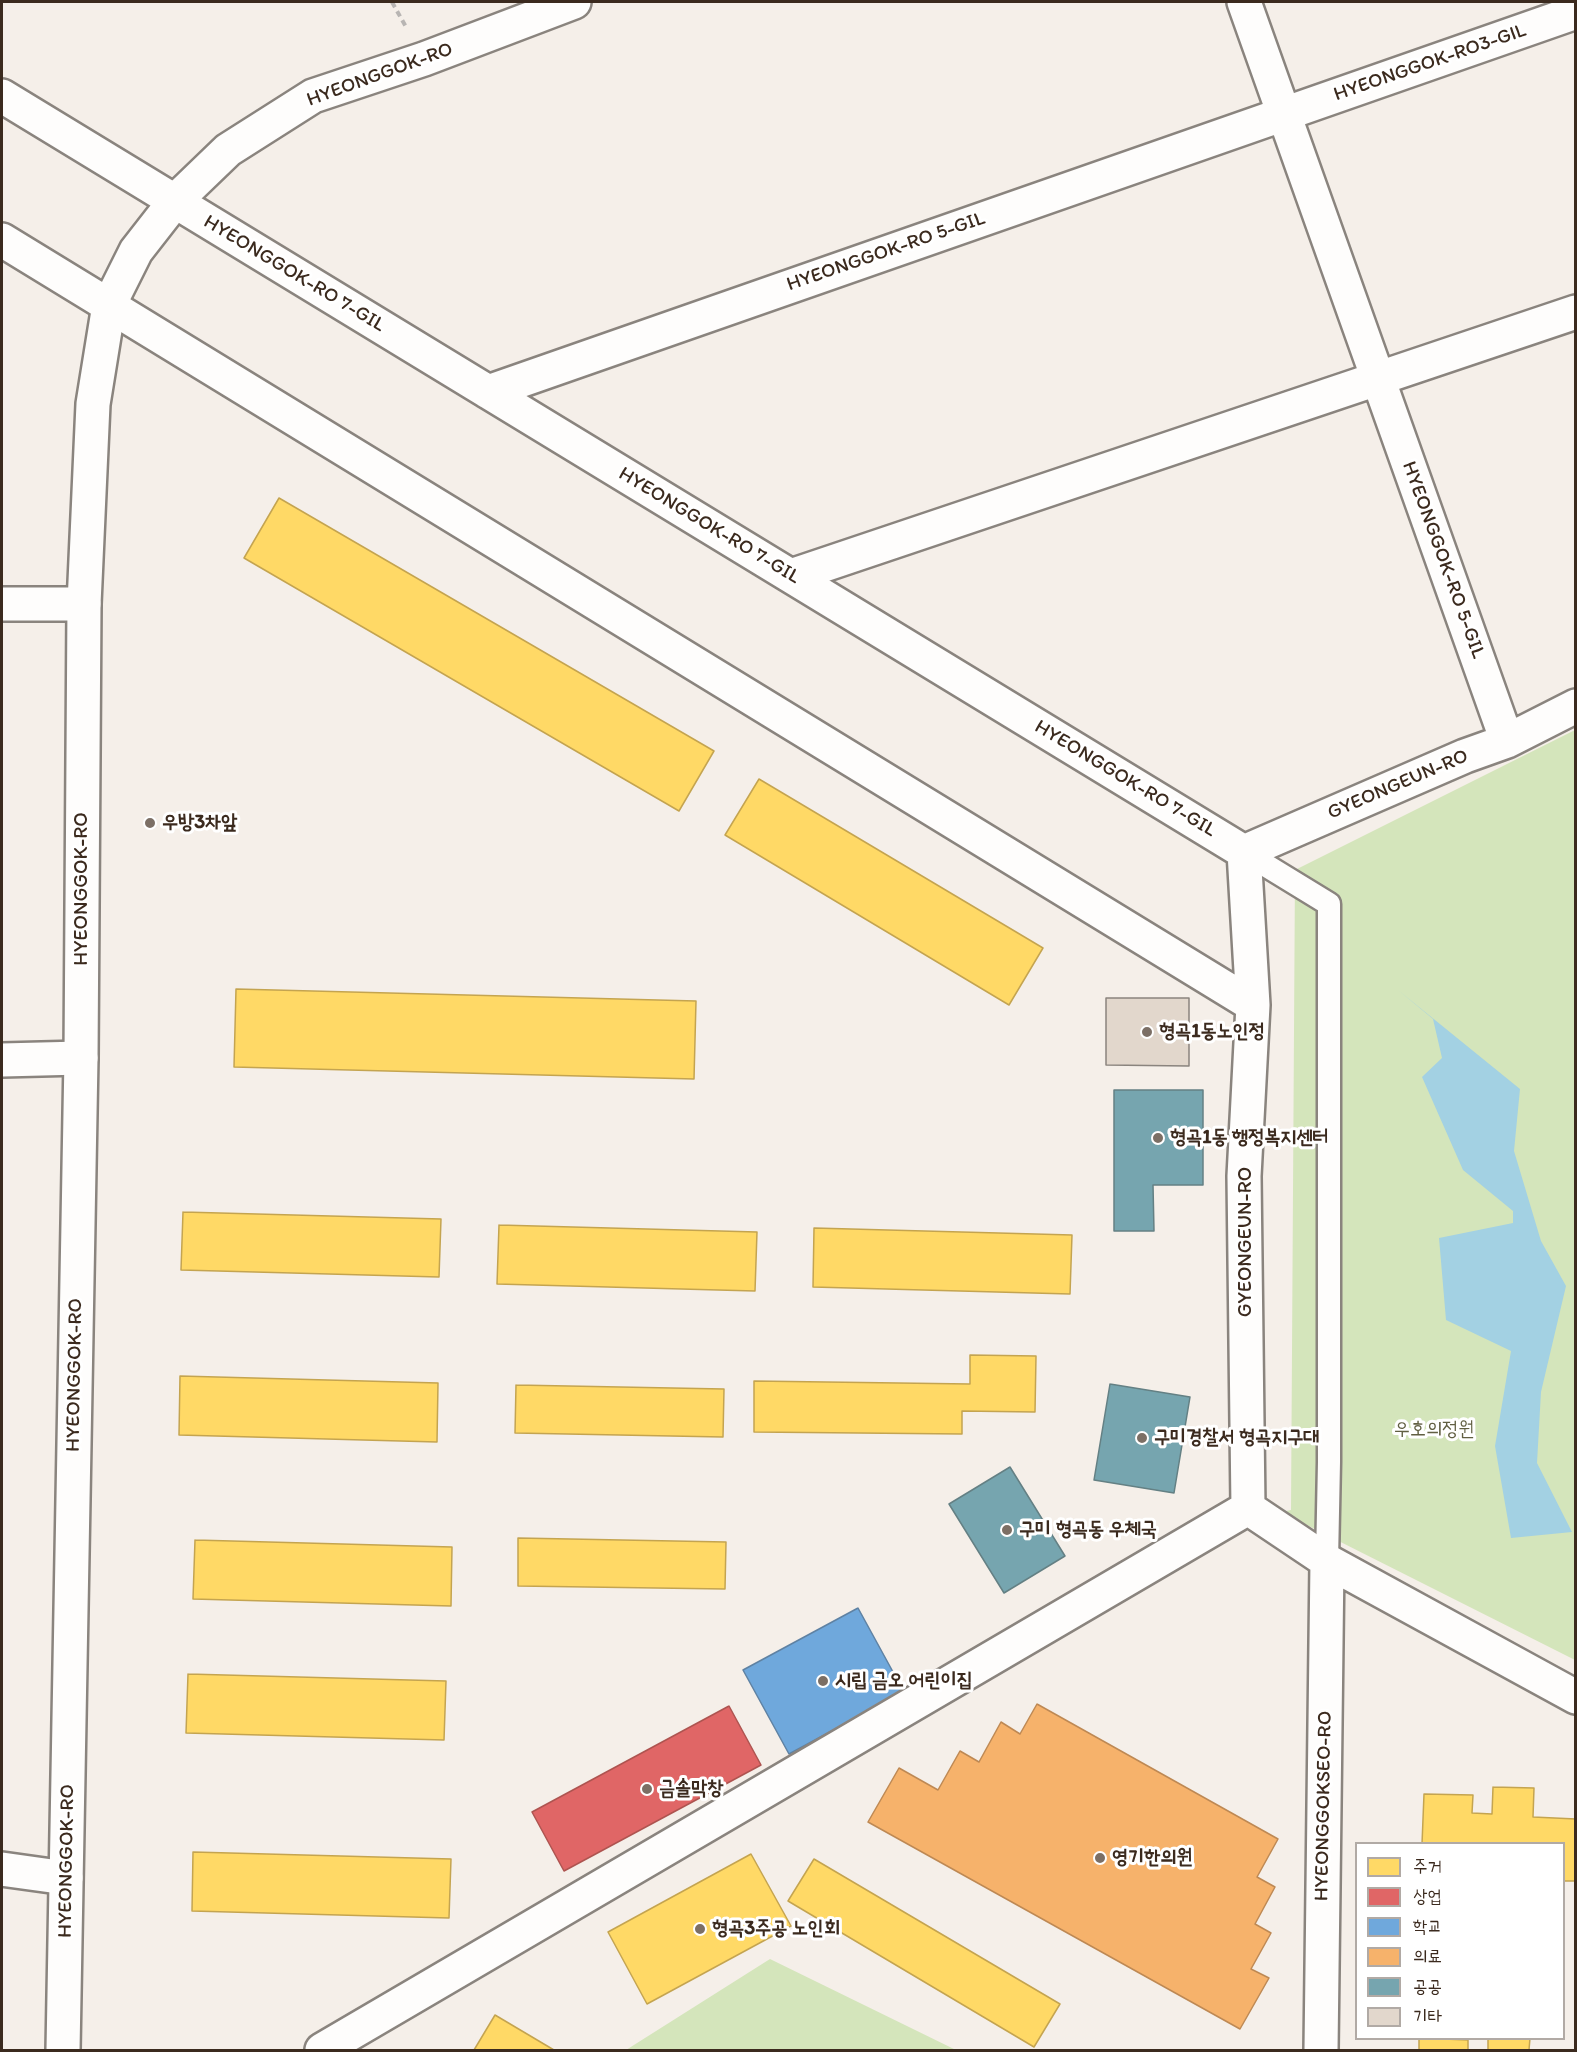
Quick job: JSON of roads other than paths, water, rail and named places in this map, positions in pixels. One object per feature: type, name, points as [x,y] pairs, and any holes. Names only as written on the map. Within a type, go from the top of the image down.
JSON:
[{"type":"street","name":"HYEONGGOK-RO","points":[[63,2050],[81,1058],[84,604],[93,404],[110,305],[136,251],[175,201],[228,150],[313,96],[424,60],[574,2]]},
{"type":"street","name":"HYEONGGOK-RO 5-GIL","points":[[1244,2],[1507,741]]},
{"type":"street","name":"HYEONGGOK-RO3-GIL","points":[[1284,113],[1575,12]]},
{"type":"street","name":"HYEONGGOK-RO 7-GIL","points":[[2,96],[1244,852]]},
{"type":"street","name":"HYEONGGOK-RO 5-GIL","points":[[488,392],[1284,113]]},
{"type":"street","points":[[2,240],[1253,1005]]},
{"type":"street","points":[[791,576],[1379,380],[1575,312]]},
{"type":"street","points":[[2,604],[84,604]]},
{"type":"street","name":"GYEONGEUN-RO","points":[[1248,1508],[1244,1176],[1253,1005],[1244,852],[1465,756],[1507,741],[1575,706]]},
{"type":"street","points":[[2,1060],[81,1058]]},
{"type":"street","points":[[322,2050],[1248,1508],[1327,1561],[1575,1697]]},
{"type":"street","name":"HYEONGGOKSEO-RO","points":[[1321,2050],[1327,1561]]},
{"type":"street","points":[[2,1869],[66,1878]]},
{"type":"lane","points":[[1244,852],[1329,904],[1327,1561]]},
{"type":"water","points":[[1398,990],[1520,1089],[1514,1151],[1541,1241],[1566,1286],[1541,1392],[1537,1463],[1572,1532],[1511,1538],[1495,1446],[1511,1351],[1446,1320],[1439,1238],[1513,1223],[1513,1211],[1463,1170],[1422,1077],[1442,1058],[1433,1019]]},
{"type":"place","name":"우방3차앞","points":[[150,823]]},
{"type":"place","name":"형곡1동노인정","points":[[1147,1032]]},
{"type":"place","name":"형곡1동 행정복지센터","points":[[1158,1138]]},
{"type":"place","name":"구미경찰서 형곡지구대","points":[[1142,1438]]},
{"type":"place","name":"구미 형곡동 우체국","points":[[1007,1530]]},
{"type":"place","name":"시립 금오 어린이집","points":[[823,1681]]},
{"type":"place","name":"금솔막창","points":[[647,1789]]},
{"type":"place","name":"영기한의원","points":[[1100,1858]]},
{"type":"place","name":"형곡3주공 노인회","points":[[700,1929]]},
{"type":"park label","name":"우호의정원","points":[[1434,1430]]}]
